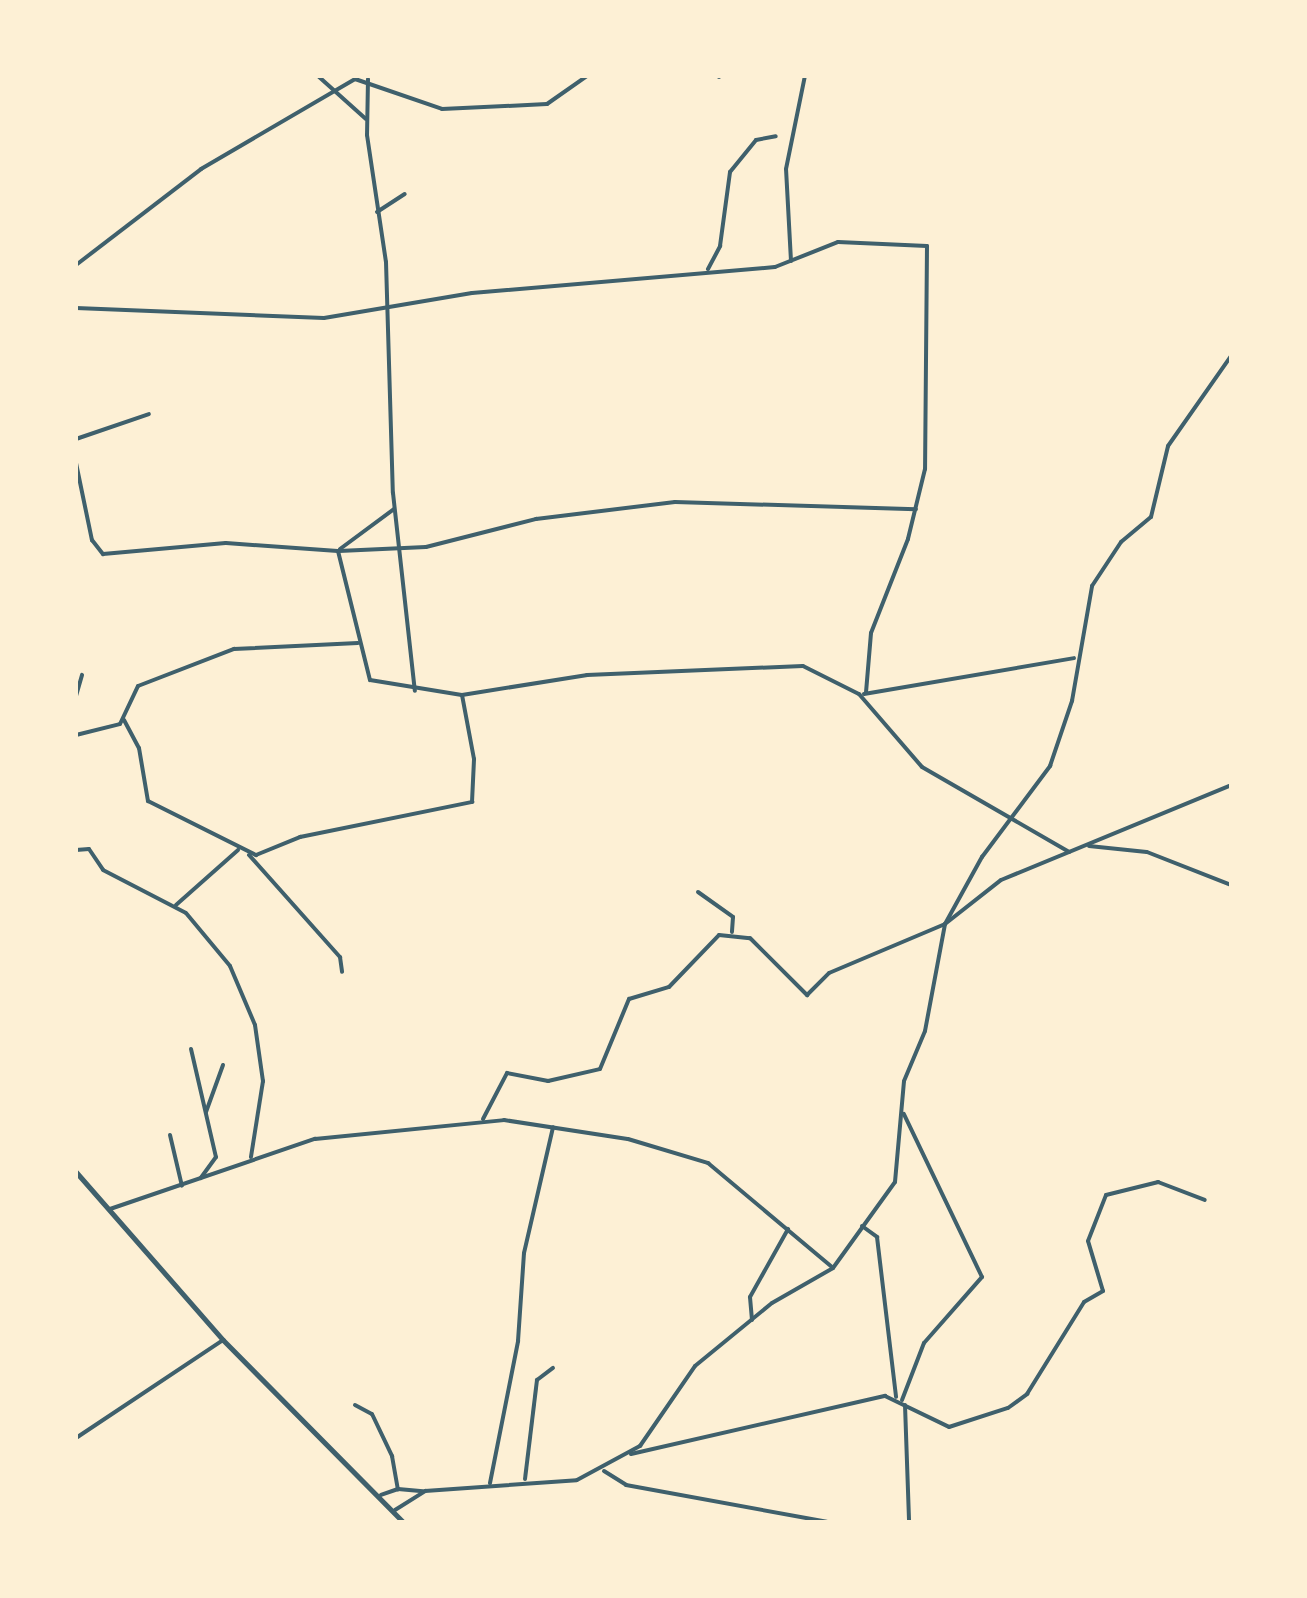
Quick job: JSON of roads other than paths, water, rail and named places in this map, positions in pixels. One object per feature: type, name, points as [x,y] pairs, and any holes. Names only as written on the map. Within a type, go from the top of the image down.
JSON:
[{"type":"street","points":[[318,76],[366,119]]},
{"type":"street","points":[[76,265],[201,169],[368,78],[442,109],[547,104],[587,76]]},
{"type":"street","points":[[791,261],[786,179],[805,76]]},
{"type":"street","points":[[368,78],[366,119],[386,312],[397,545],[415,691]]},
{"type":"street","points":[[708,269],[719,250],[730,172],[756,140],[776,136]]},
{"type":"street","points":[[377,212],[405,194]]},
{"type":"street","points":[[76,308],[259,319],[386,312],[442,297],[791,261],[838,242],[927,246],[930,368],[916,509],[871,633],[866,693]]},
{"type":"street","points":[[381,1495],[398,1489],[425,1491],[525,1479],[577,1480],[604,1471],[629,1454],[695,1366],[752,1320],[833,1268],[895,1182],[904,1081],[925,1031],[945,924],[1011,819],[1050,766],[1072,701],[1074,658],[1096,577],[1151,517],[1168,446],[1231,356]]},
{"type":"street","points":[[76,439],[149,414]]},
{"type":"street","points":[[76,463],[94,545],[103,554],[226,543],[338,551],[397,545],[426,547],[536,519],[675,502],[916,509]]},
{"type":"street","points":[[338,551],[395,508]]},
{"type":"street","points":[[338,551],[358,643],[370,680],[415,691],[462,695],[587,675],[782,664],[813,669],[859,694],[922,767],[1069,852]]},
{"type":"street","points":[[124,720],[138,686],[234,649],[358,643]]},
{"type":"street","points":[[859,694],[1074,658]]},
{"type":"street","points":[[76,696],[82,675]]},
{"type":"street","points":[[248,854],[472,802],[474,759],[462,695]]},
{"type":"street","points":[[76,735],[124,720]]},
{"type":"street","points":[[124,720],[139,748],[148,801],[248,854],[340,957],[342,972]]},
{"type":"street","points":[[483,1119],[507,1073],[548,1081],[600,1069],[629,999],[669,987],[709,939],[732,932],[750,938],[807,995],[829,973],[945,924],[1001,880],[1231,785]]},
{"type":"street","points":[[1085,846],[1147,852],[1231,885]]},
{"type":"street","points":[[76,850],[89,849],[103,870],[176,905],[230,966],[255,1025],[263,1081],[250,1158]]},
{"type":"street","points":[[176,905],[238,850]]},
{"type":"street","points":[[698,892],[733,917],[732,932]]},
{"type":"street","points":[[191,1049],[216,1157],[199,1181]]},
{"type":"street","points":[[205,1113],[223,1065]]},
{"type":"street","points":[[901,1401],[924,1343],[982,1277],[903,1112]]},
{"type":"street","points":[[110,1209],[199,1181],[250,1158],[371,1128],[483,1119],[553,1127],[708,1163],[833,1268]]},
{"type":"street","points":[[490,1483],[518,1341],[524,1253],[553,1127]]},
{"type":"street","points":[[170,1135],[182,1186]]},
{"type":"street","points":[[76,1172],[223,1340],[381,1495],[402,1521]]},
{"type":"street","points":[[629,1454],[901,1401],[928,1421],[960,1427],[1022,1401],[1084,1302],[1103,1291],[1088,1241],[1106,1195],[1158,1182],[1205,1200]]},
{"type":"street","points":[[862,1226],[877,1237],[901,1401],[909,1522]]},
{"type":"street","points":[[752,1320],[750,1297],[789,1228]]},
{"type":"street","points":[[76,1438],[223,1340]]},
{"type":"street","points":[[525,1479],[537,1380],[553,1368]]},
{"type":"street","points":[[355,1405],[372,1414],[398,1489]]},
{"type":"street","points":[[604,1471],[626,1485],[827,1522]]},
{"type":"street","points":[[395,1510],[425,1491]]},
{"type":"street","points":[[802,1516],[806,1522]]}]
